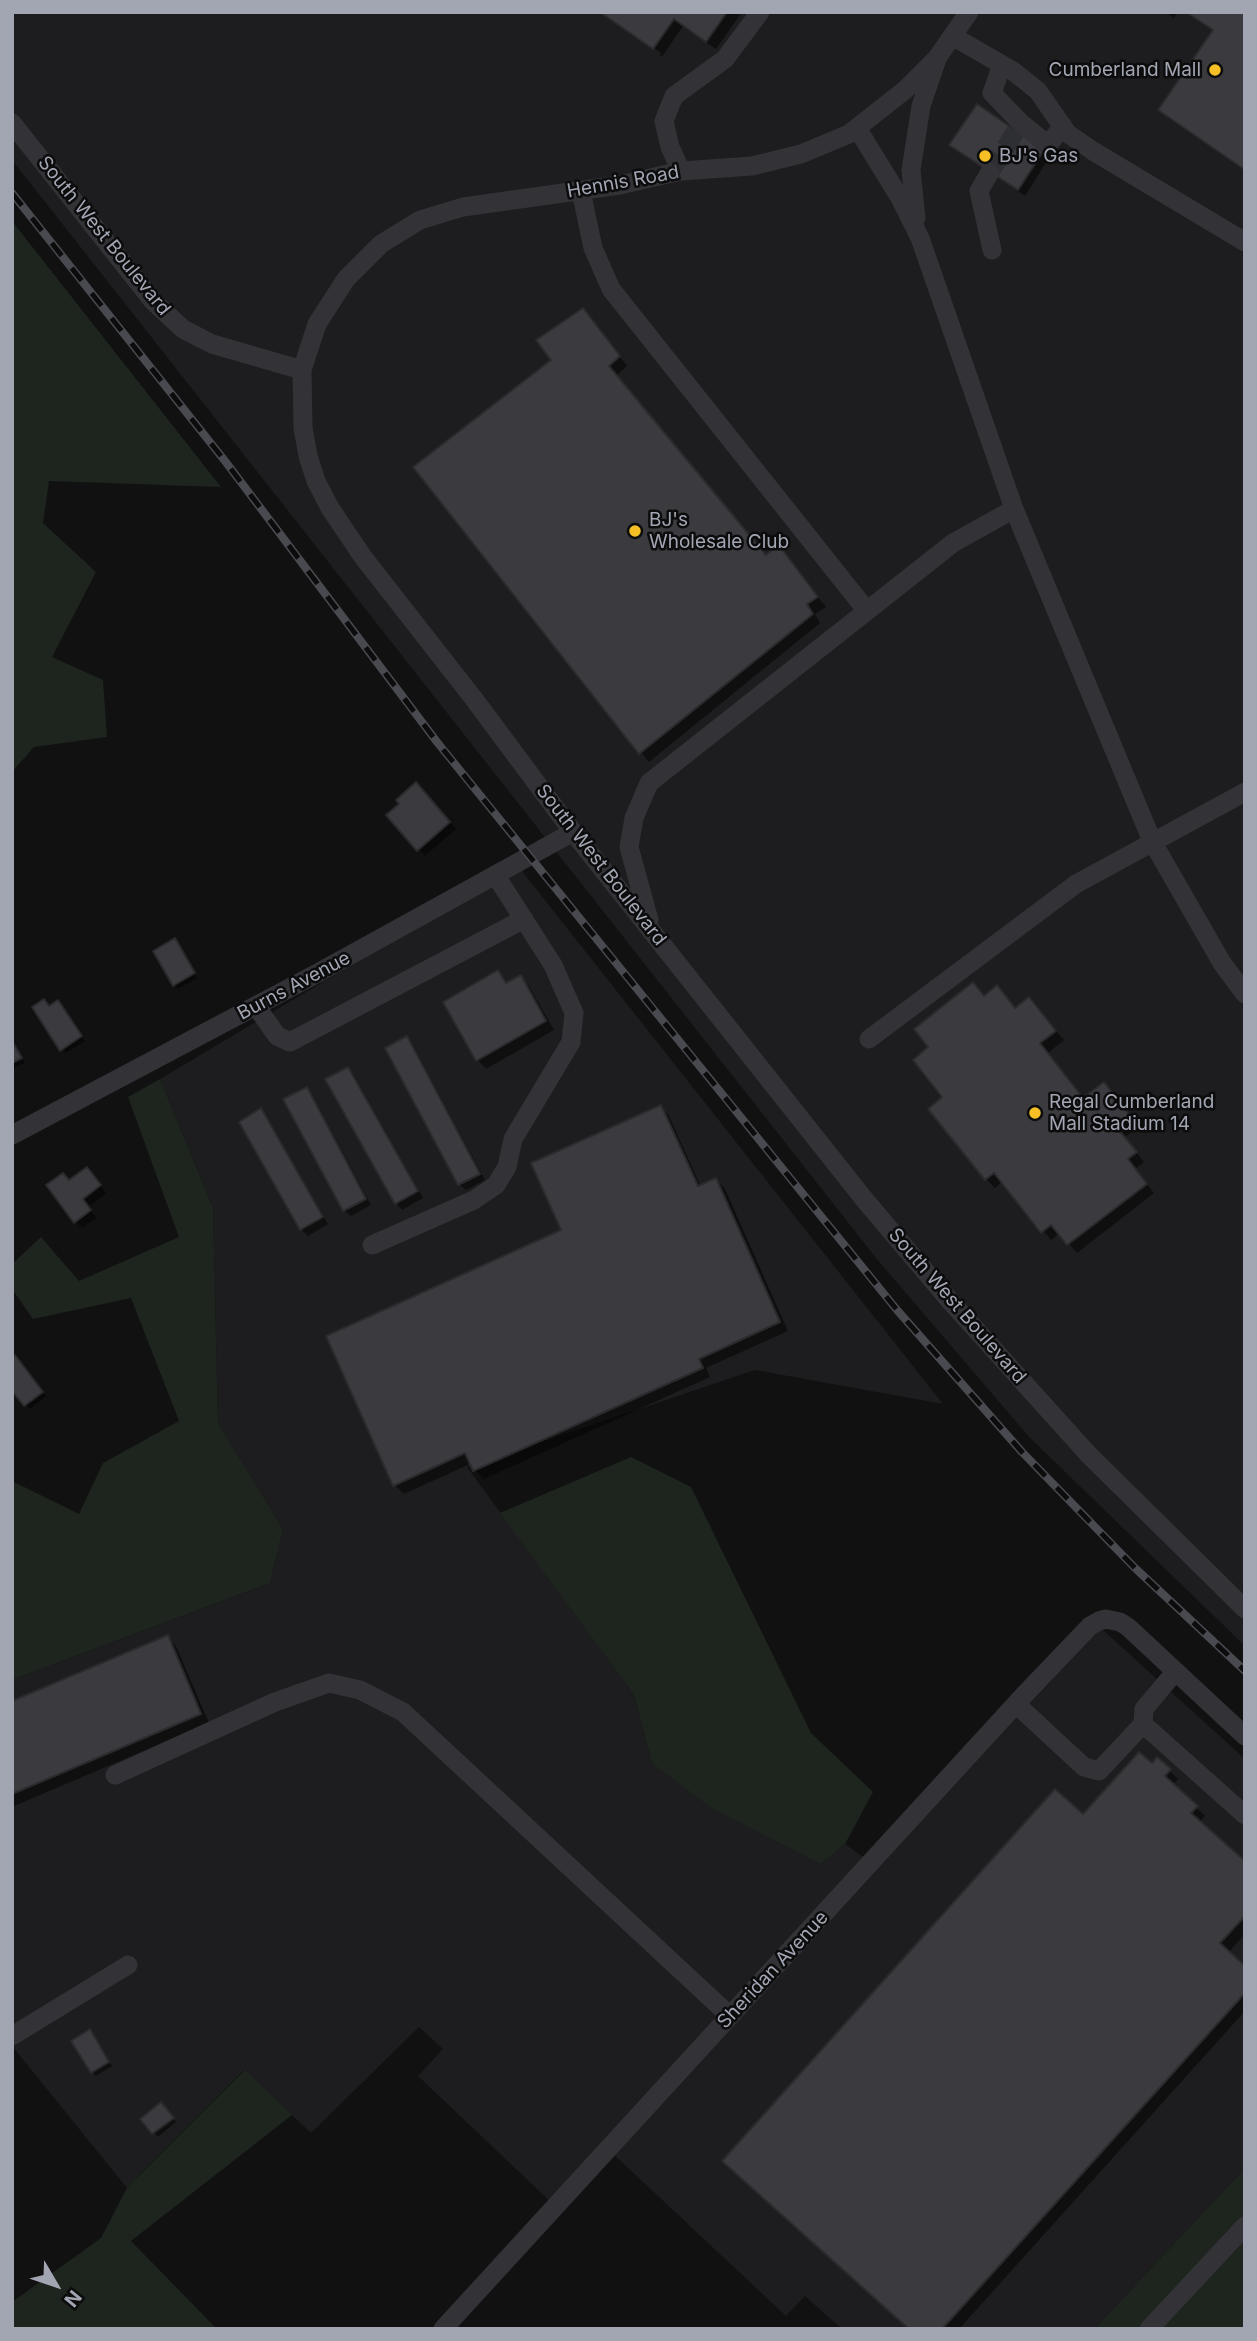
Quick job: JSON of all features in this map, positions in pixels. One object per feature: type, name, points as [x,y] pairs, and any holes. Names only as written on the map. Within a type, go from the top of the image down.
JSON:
[{"type":"street","points":[[681,171],[670,147],[664,121],[674,96],[725,59],[760,12]]},
{"type":"street","name":"Hennis Road","points":[[302,370],[317,324],[346,278],[381,244],[420,220],[463,207],[581,191],[681,171],[752,166],[801,154],[857,128],[905,90],[937,58],[969,12]]},
{"type":"street","points":[[954,37],[1002,65],[1038,91],[1067,133],[1245,242]]},
{"type":"street","points":[[918,233],[911,170],[920,106],[937,58]]},
{"type":"street","points":[[1002,65],[992,93],[1019,128],[1048,145],[1063,126]]},
{"type":"street","name":"South West Boulevard","points":[[12,123],[153,300],[183,330],[212,344],[302,370],[301,409],[308,456],[316,481],[330,508],[363,557],[573,832],[856,1188],[944,1293],[1097,1463],[1245,1609]]},
{"type":"street","points":[[857,128],[918,233],[1014,509],[1152,841],[1222,963],[1245,994]]},
{"type":"street","points":[[990,172],[979,191],[992,250]]},
{"type":"street","points":[[581,191],[593,248],[611,289],[867,611]]},
{"type":"street","points":[[652,930],[629,847],[634,818],[649,783],[953,542],[1014,509]]},
{"type":"street","points":[[869,1039],[1076,884],[1245,792]]},
{"type":"street","name":"Burns Avenue","points":[[12,1135],[256,1006],[573,832]]},
{"type":"street","points":[[372,1245],[474,1200],[496,1185],[507,1167],[513,1139],[571,1042],[574,1013],[553,965],[496,876]]},
{"type":"street","points":[[256,1006],[276,1036],[290,1042],[524,919]]},
{"type":"street","name":"Sheridan Avenue","points":[[443,2329],[1082,1634],[1099,1620],[1120,1622],[1175,1672]]},
{"type":"street","points":[[1016,1704],[1084,1767],[1099,1771],[1143,1724],[1143,1709],[1175,1672],[1245,1736]]},
{"type":"street","points":[[115,1775],[275,1702],[329,1684],[360,1690],[403,1712],[730,2016]]},
{"type":"street","points":[[1143,1724],[1245,1815]]},
{"type":"street","points":[[12,2036],[128,1965]]},
{"type":"street","points":[[1149,2329],[1245,2226]]},
{"type":"shaded area","name":"Cumberland Mall","points":[[12,12],[1245,12],[1245,1646],[1029,1437],[876,1258],[12,160]]},
{"type":"shaded area","points":[[12,221],[221,487],[49,481],[43,523],[96,572],[52,657],[103,680],[107,737],[34,747],[12,772]]},
{"type":"shaded area","points":[[518,866],[943,1404],[755,1370],[467,1467],[634,1695],[652,1763],[821,1864],[845,1844],[873,1864],[1093,1621],[1245,1759],[1245,2168],[1094,2329],[842,2329],[805,2296],[786,2316],[610,2151],[555,2206],[418,2076],[443,2049],[419,2027],[311,2133],[244,2070],[127,2188],[12,2046],[12,1680],[270,1583],[283,1529],[218,1423],[213,1208],[160,1079]]},
{"type":"shaded area","points":[[160,1079],[213,1208],[218,1423],[283,1529],[270,1583],[12,1680],[12,1481],[79,1514],[103,1463],[179,1421],[131,1298],[33,1319],[12,1289],[12,1264],[41,1237],[79,1281],[179,1237],[128,1097]]},
{"type":"shaded area","points":[[631,1457],[691,1487],[811,1733],[873,1792],[845,1844],[821,1864],[713,1809],[652,1763],[634,1695],[500,1513]]},
{"type":"shaded area","points":[[245,2070],[292,2115],[131,2241],[217,2329],[12,2329],[12,2302],[101,2238],[127,2188]]},
{"type":"shaded area","points":[[1245,2168],[1245,2329],[1094,2329]]},
{"type":"building","points":[[600,12],[727,12],[706,42],[674,19],[653,49]]},
{"type":"building","name":"Cumberland Mall","points":[[1186,12],[1245,12],[1245,170],[1158,110],[1213,30]]},
{"type":"building","points":[[977,104],[1044,150],[1018,190],[949,145]]},
{"type":"building","points":[[583,308],[620,356],[609,366],[766,555],[778,544],[818,597],[807,604],[813,614],[639,754],[413,467],[551,360],[536,340]]},
{"type":"building","points":[[416,782],[450,822],[417,851],[386,815],[399,804],[396,800]]},
{"type":"building","points":[[175,938],[195,973],[173,986],[153,951]]},
{"type":"building","points":[[498,970],[506,983],[521,975],[546,1021],[476,1061],[443,1002]]},
{"type":"building","points":[[973,982],[984,996],[997,985],[1015,1008],[1029,997],[1056,1031],[1040,1043],[1083,1098],[1104,1082],[1131,1117],[1117,1128],[1137,1152],[1128,1159],[1147,1184],[1067,1245],[1051,1225],[1041,1233],[994,1173],[985,1180],[928,1109],[942,1097],[913,1060],[928,1047],[914,1029]]},
{"type":"building","points":[[44,999],[49,1006],[58,1000],[82,1036],[60,1051],[32,1007]]},
{"type":"building","points":[[407,1036],[480,1174],[458,1185],[385,1048]]},
{"type":"building","points":[[12,1041],[22,1058],[12,1063]]},
{"type":"building","points":[[348,1067],[418,1191],[395,1204],[325,1079]]},
{"type":"building","points":[[307,1087],[366,1199],[343,1211],[283,1099]]},
{"type":"building","points":[[661,1105],[698,1186],[716,1178],[780,1322],[699,1359],[703,1368],[473,1471],[465,1453],[393,1486],[326,1336],[561,1230],[531,1163]]},
{"type":"building","points":[[261,1108],[323,1217],[300,1230],[239,1122]]},
{"type":"building","points":[[87,1167],[101,1185],[83,1199],[91,1210],[74,1223],[46,1185],[63,1173],[69,1180]]},
{"type":"building","points":[[15,1355],[43,1392],[24,1406],[12,1391],[12,1358]]},
{"type":"building","points":[[168,1635],[201,1714],[12,1794],[12,1701]]},
{"type":"building","points":[[1139,1752],[1152,1763],[1157,1757],[1171,1769],[1165,1776],[1198,1806],[1191,1813],[1245,1861],[1245,1916],[1220,1943],[1245,1966],[1245,1993],[942,2329],[909,2329],[722,2161],[1055,1789],[1083,1814]]},
{"type":"building","points":[[90,2029],[109,2062],[91,2073],[71,2041]]},
{"type":"building","points":[[161,2102],[174,2118],[152,2134],[140,2119]]},
{"type":"tunnel","points":[[990,172],[1016,131]]},
{"type":"railway","points":[[12,193],[225,461],[437,742],[897,1310],[1022,1452],[1135,1568],[1245,1671]]},
{"type":"place","name":"Cumberland Mall","points":[[1215,70]]},
{"type":"place","name":"BJ's Gas","points":[[985,156]]},
{"type":"place","name":"BJ's Wholesale Club","points":[[635,531]]},
{"type":"place","name":"Regal Cumberland Mall Stadium 14","points":[[1035,1113]]}]
